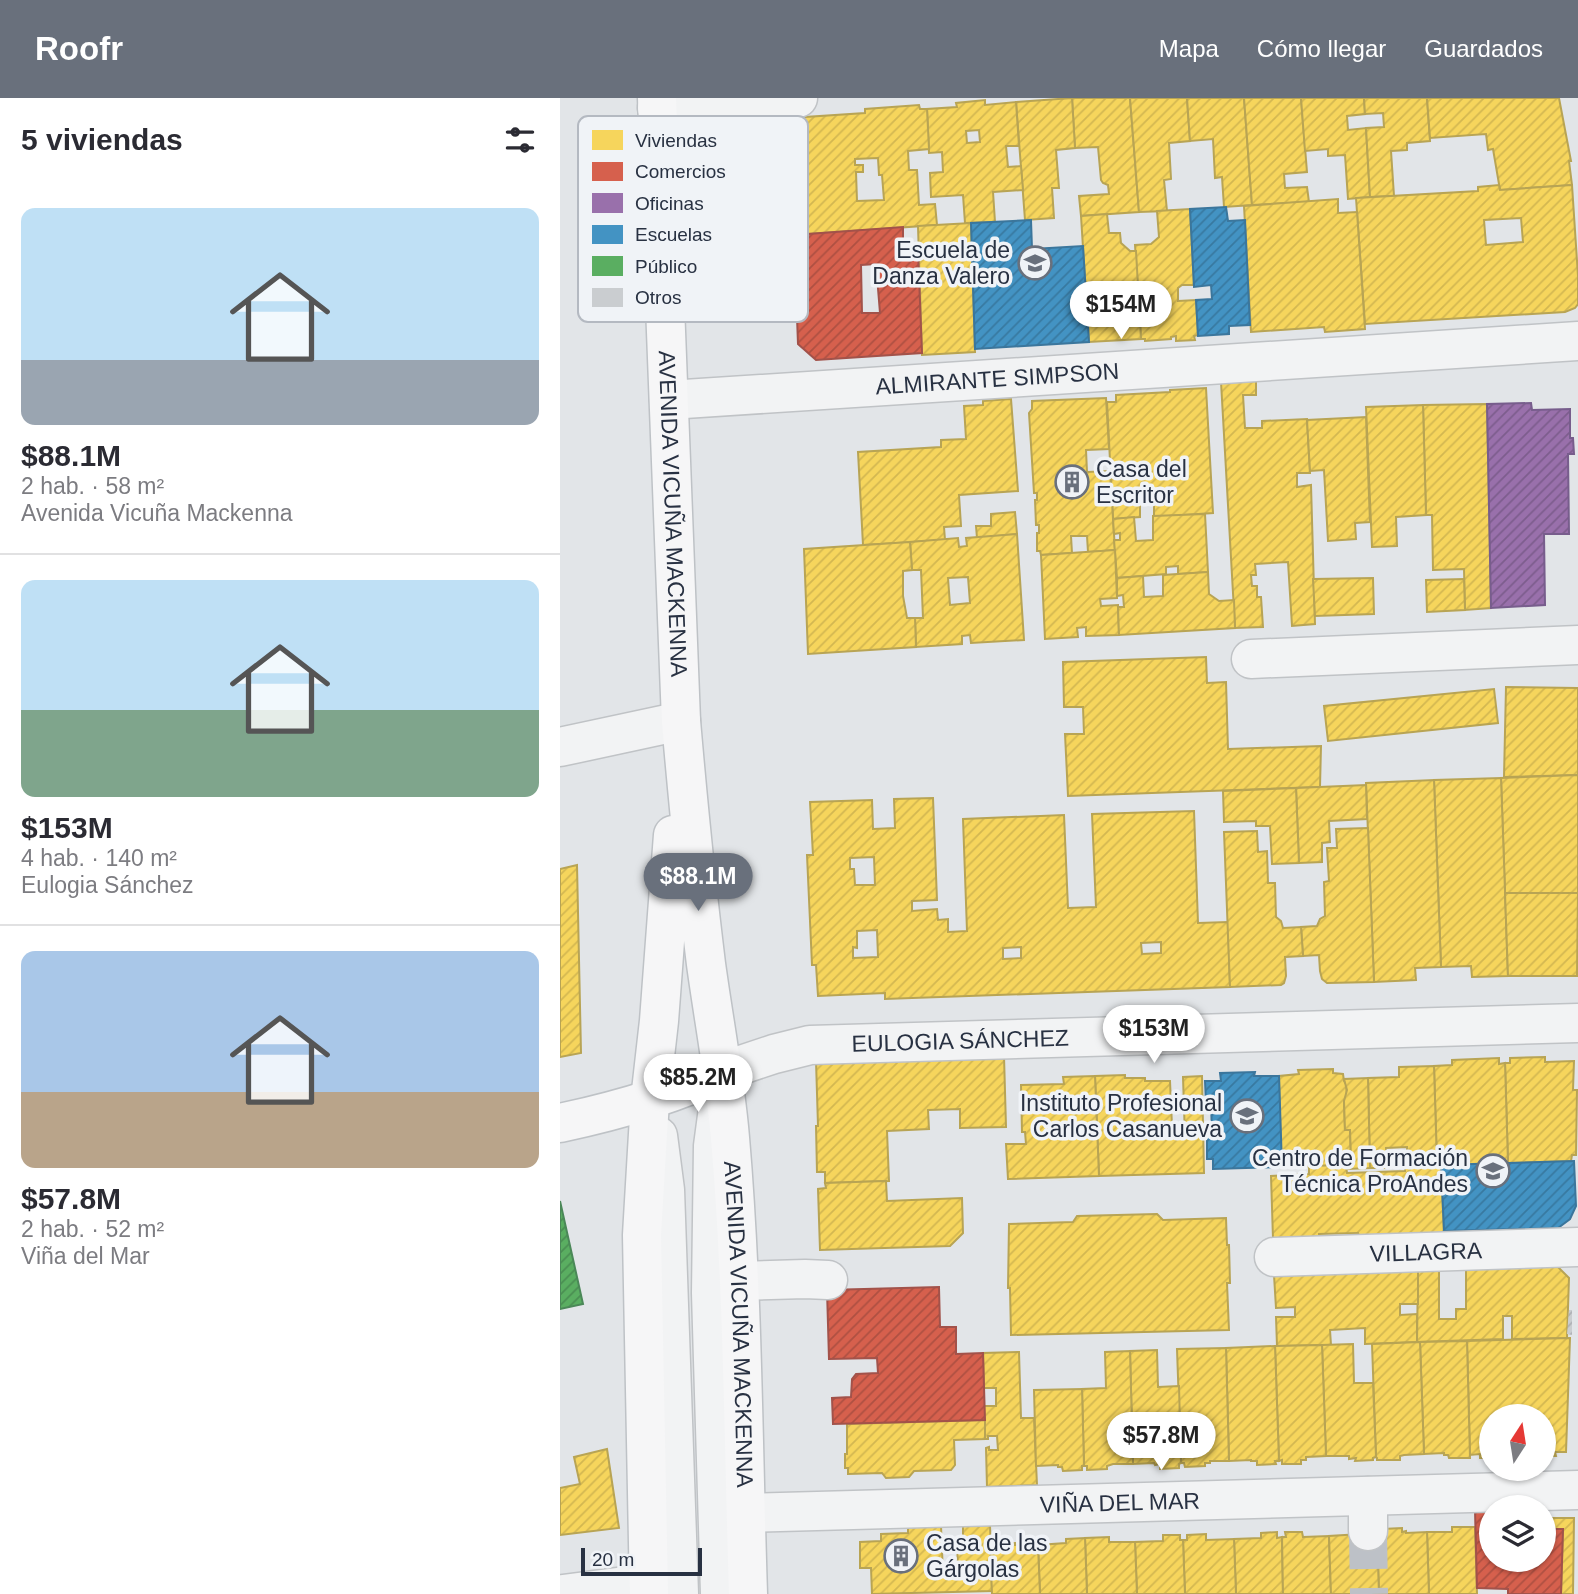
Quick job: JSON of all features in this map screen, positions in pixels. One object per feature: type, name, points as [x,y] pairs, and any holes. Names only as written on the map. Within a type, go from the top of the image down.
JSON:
[{"type":"main road","name":"AVENIDA VICUÑA MACKENNA","points":[[666,322],[681,721],[689,824],[730,1140],[739,1281],[748,1594]]},
{"type":"main road","name":"AVENIDA VICUÑA MACKENNA","points":[[659,1591],[642,1235],[650,1100],[668,918],[681,721]]},
{"type":"main road","points":[[560,1123],[650,1100],[723,1071]]},
{"type":"street","points":[[657,103],[798,98]]},
{"type":"street","name":"ALMIRANTE SIMPSON","points":[[669,400],[1578,341]]},
{"type":"street","points":[[1251,659],[1578,645]]},
{"type":"street","points":[[560,747],[681,721]]},
{"type":"street","name":"EULOGIA SÁNCHEZ","points":[[723,1071],[810,1045],[1578,1023]]},
{"type":"street","points":[[720,1594],[711,1293],[713,1146],[723,1071]]},
{"type":"street","name":"VILLAGRA","points":[[1274,1257],[1578,1247]]},
{"type":"street","points":[[739,1281],[828,1280]]},
{"type":"street","name":"VIÑA DEL MAR","points":[[746,1513],[1368,1513],[1578,1490]]},
{"type":"street","points":[[563,1594],[592,1589],[659,1591]]},
{"type":"building: Viviendas","points":[[1072,98],[1130,98],[1139,212],[1081,216],[1079,196],[1109,194],[1108,185],[1101,180],[1098,147],[1075,148]]},
{"type":"building: Viviendas","points":[[1072,98],[1075,148],[1056,150],[1059,188],[1052,188],[1054,218],[1025,220],[1016,102]]},
{"type":"building: Viviendas","points":[[1130,98],[1187,98],[1190,141],[1169,143],[1171,179],[1164,180],[1167,211],[1139,212]]},
{"type":"building: Viviendas","points":[[1187,98],[1244,98],[1252,205],[1224,207],[1222,177],[1215,178],[1213,139],[1190,141]]},
{"type":"building: Viviendas","points":[[1244,98],[1301,98],[1307,172],[1284,174],[1285,188],[1307,187],[1309,202],[1252,205]]},
{"type":"building: Viviendas","points":[[1301,98],[1364,98],[1365,114],[1347,116],[1348,130],[1366,128],[1370,197],[1348,199],[1345,155],[1328,156],[1328,149],[1305,151]]},
{"type":"building: Viviendas","points":[[1364,98],[1427,98],[1430,141],[1407,143],[1407,150],[1391,151],[1394,196],[1370,197],[1366,128],[1384,127],[1383,113],[1365,114]]},
{"type":"building: Viviendas","points":[[1427,98],[1559,98],[1571,161],[1572,185],[1500,190],[1493,149],[1488,150],[1486,134],[1430,138]]},
{"type":"building: Viviendas","points":[[985,100],[985,105],[1016,102],[1019,146],[1006,146],[1008,167],[1021,166],[1023,190],[993,192],[995,222],[965,223],[963,195],[931,197],[930,173],[943,172],[942,152],[929,153],[927,109],[957,107],[956,103]],"holes":[[[979,130],[980,142],[967,143],[966,131]]]},
{"type":"building: Viviendas","points":[[919,105],[920,109],[927,109],[929,149],[908,151],[909,170],[917,170],[919,205],[935,204],[937,225],[808,234],[808,117],[865,113],[865,109]],"holes":[[[878,158],[879,175],[882,175],[884,200],[857,201],[856,172],[863,172],[863,165],[855,165],[855,159]]]},
{"type":"building: Viviendas","points":[[1499,185],[1500,190],[1572,185],[1578,276],[1578,304],[1575,308],[1565,312],[1365,324],[1356,198],[1478,191],[1478,187]],"holes":[[[1521,218],[1523,242],[1486,245],[1484,220]]]},
{"type":"building: Viviendas","points":[[1338,199],[1338,213],[1357,212],[1365,329],[1325,332],[1324,327],[1251,332],[1244,206]]},
{"type":"building: Viviendas","points":[[1190,209],[1194,285],[1182,285],[1178,288],[1178,301],[1196,300],[1198,335],[1194,336],[1195,340],[1176,341],[1176,336],[1171,339],[1145,341],[1141,339],[1135,245],[1151,244],[1159,237],[1157,211]]},
{"type":"building: Viviendas","points":[[1107,214],[1109,233],[1120,233],[1121,243],[1130,251],[1136,251],[1141,339],[1089,342],[1081,216]]},
{"type":"building: Viviendas","points":[[971,223],[975,352],[922,355],[918,226]]},
{"type":"building: Viviendas","points":[[1256,381],[1256,395],[1243,395],[1245,428],[1262,428],[1262,421],[1307,419],[1310,473],[1297,473],[1297,487],[1311,485],[1315,624],[1292,626],[1288,562],[1255,564],[1256,575],[1251,575],[1252,586],[1257,586],[1257,597],[1261,597],[1263,627],[1235,628],[1221,382]]},
{"type":"building: Viviendas","points":[[1206,388],[1213,513],[1154,517],[1154,500],[1140,501],[1140,517],[1113,519],[1107,402],[1116,402],[1116,395]]},
{"type":"building: Viviendas","name":"Casa del Escritor","points":[[1106,398],[1109,449],[1086,450],[1087,472],[1110,471],[1115,550],[1088,552],[1087,536],[1071,536],[1072,553],[1041,555],[1040,551],[1037,551],[1039,525],[1036,525],[1037,493],[1034,493],[1029,413],[1032,401]]},
{"type":"building: Viviendas","points":[[1011,399],[1018,491],[959,495],[961,526],[944,527],[945,540],[863,545],[858,452],[941,447],[941,440],[966,439],[964,406],[983,405],[983,401]]},
{"type":"building: Viviendas","points":[[1487,404],[1491,608],[1465,610],[1464,569],[1433,570],[1432,515],[1426,515],[1423,405]]},
{"type":"building: Viviendas","points":[[1423,405],[1426,515],[1396,517],[1397,546],[1372,547],[1366,407]]},
{"type":"building: Viviendas","points":[[1366,417],[1370,522],[1355,523],[1356,539],[1328,541],[1324,470],[1310,471],[1307,420]]},
{"type":"building: Viviendas","points":[[1015,512],[1017,534],[977,538],[976,526],[991,526],[991,514]]},
{"type":"building: Viviendas","points":[[1205,514],[1208,572],[1178,574],[1178,566],[1166,567],[1166,574],[1117,578],[1114,540],[1120,540],[1120,533],[1114,534],[1113,519],[1134,517],[1136,541],[1153,540],[1153,516]]},
{"type":"building: Viviendas","points":[[1017,534],[1024,640],[971,643],[970,635],[962,636],[962,644],[916,647],[915,618],[923,618],[921,570],[912,570],[910,542],[958,538],[959,547],[967,546],[966,538]],"holes":[[[968,577],[970,603],[950,605],[948,578]]]},
{"type":"building: Viviendas","points":[[910,542],[912,570],[903,571],[903,596],[907,618],[915,618],[916,647],[808,654],[804,549]]},
{"type":"building: Viviendas","points":[[1115,550],[1117,598],[1100,599],[1101,606],[1118,605],[1119,635],[1086,636],[1086,627],[1077,628],[1078,637],[1045,639],[1041,555]]},
{"type":"building: Viviendas","points":[[1208,572],[1209,594],[1219,601],[1234,600],[1235,628],[1119,635],[1118,607],[1124,607],[1123,595],[1117,596],[1117,578],[1143,576],[1144,597],[1163,596],[1163,575]]},
{"type":"building: Viviendas","points":[[1373,578],[1374,614],[1315,616],[1313,579]]},
{"type":"building: Viviendas","points":[[1464,579],[1465,610],[1427,612],[1426,580]]},
{"type":"building: Viviendas","points":[[1206,657],[1207,683],[1226,682],[1228,749],[1321,746],[1320,787],[1068,796],[1065,734],[1084,734],[1083,707],[1064,707],[1063,662]]},
{"type":"building: Viviendas","points":[[1506,687],[1578,688],[1578,775],[1504,777]]},
{"type":"building: Viviendas","points":[[1494,689],[1498,723],[1328,741],[1324,706]]},
{"type":"building: Viviendas","points":[[1578,775],[1578,893],[1505,893],[1501,778]]},
{"type":"building: Viviendas","points":[[1501,778],[1508,976],[1472,977],[1471,966],[1441,967],[1434,780]]},
{"type":"building: Viviendas","points":[[1434,780],[1441,967],[1415,968],[1416,980],[1374,982],[1366,783]]},
{"type":"building: Viviendas","points":[[1366,785],[1367,819],[1329,821],[1330,842],[1322,843],[1322,862],[1299,863],[1296,788]]},
{"type":"building: Viviendas","points":[[1296,788],[1299,863],[1272,864],[1270,826],[1256,826],[1256,821],[1224,822],[1223,791]]},
{"type":"building: Viviendas","points":[[933,798],[937,900],[912,901],[912,911],[937,909],[938,920],[948,919],[948,932],[967,931],[963,819],[1064,815],[1068,908],[1096,907],[1092,814],[1194,811],[1198,923],[1228,922],[1230,987],[885,999],[885,993],[818,996],[816,965],[812,965],[807,855],[813,855],[810,802],[872,800],[873,829],[895,828],[894,799]],"holes":[[[874,857],[875,885],[855,885],[850,858]],[[877,930],[878,957],[853,958],[853,947],[857,948],[857,931]],[[1161,942],[1161,953],[1142,954],[1141,943]],[[1021,947],[1021,958],[1003,959],[1003,948]]]},
{"type":"building: Viviendas","points":[[1368,828],[1374,982],[1327,983],[1322,979],[1319,955],[1303,956],[1301,927],[1317,926],[1325,916],[1324,882],[1329,881],[1327,848],[1337,848],[1336,829]]},
{"type":"building: Viviendas","points":[[1257,831],[1258,852],[1267,851],[1268,883],[1275,883],[1276,917],[1283,928],[1301,927],[1303,956],[1285,957],[1286,976],[1281,985],[1230,987],[1224,832]]},
{"type":"building: Viviendas","points":[[577,865],[581,1053],[560,1057],[560,869]]},
{"type":"building: Viviendas","points":[[1505,893],[1578,893],[1577,976],[1508,976]]},
{"type":"building: Viviendas","points":[[1004,1056],[1006,1127],[960,1128],[960,1109],[928,1110],[929,1129],[887,1131],[889,1181],[825,1183],[825,1172],[817,1172],[816,1061]]},
{"type":"building: Viviendas","points":[[1545,1057],[1545,1062],[1574,1061],[1573,1090],[1577,1090],[1576,1155],[1572,1155],[1571,1161],[1508,1163],[1505,1063],[1510,1063],[1510,1058]]},
{"type":"building: Viviendas","points":[[1499,1058],[1499,1064],[1505,1063],[1508,1163],[1437,1165],[1434,1066],[1452,1065],[1452,1060]]},
{"type":"building: Viviendas","points":[[1434,1066],[1437,1165],[1408,1166],[1407,1147],[1386,1148],[1387,1168],[1370,1168],[1368,1078],[1399,1077],[1399,1067]]},
{"type":"building: Viviendas","points":[[1333,1069],[1333,1073],[1343,1074],[1346,1084],[1345,1130],[1350,1130],[1351,1157],[1346,1157],[1346,1165],[1293,1167],[1293,1156],[1281,1157],[1279,1076],[1299,1074],[1298,1070]]},
{"type":"building: Viviendas","points":[[1125,1075],[1125,1078],[1145,1078],[1145,1081],[1170,1081],[1172,1126],[1168,1126],[1169,1138],[1185,1138],[1183,1077],[1202,1076],[1204,1173],[1099,1176],[1095,1076]]},
{"type":"building: Viviendas","points":[[1095,1076],[1099,1176],[1008,1179],[1006,1144],[1026,1144],[1025,1132],[1022,1132],[1021,1085],[1064,1084],[1063,1077]]},
{"type":"building: Viviendas","points":[[1368,1078],[1370,1168],[1347,1169],[1346,1157],[1351,1157],[1350,1130],[1345,1130],[1344,1101],[1347,1090],[1344,1079]]},
{"type":"building: Viviendas","points":[[1346,1165],[1347,1173],[1405,1171],[1405,1166],[1441,1165],[1444,1234],[1319,1234],[1319,1238],[1273,1239],[1271,1176],[1309,1174],[1309,1166]]},
{"type":"building: Viviendas","points":[[886,1181],[887,1201],[962,1198],[963,1233],[950,1246],[820,1250],[818,1189],[826,1188],[825,1183]]},
{"type":"building: Viviendas","points":[[1157,1214],[1163,1220],[1226,1218],[1229,1245],[1229,1330],[1011,1335],[1008,1288],[1009,1224],[1073,1222],[1077,1216]]},
{"type":"building: Viviendas","points":[[1557,1266],[1569,1278],[1567,1338],[1512,1339],[1512,1316],[1503,1316],[1503,1339],[1417,1342],[1418,1270],[1439,1270],[1439,1319],[1456,1319],[1456,1309],[1466,1309],[1466,1269]]},
{"type":"building: Viviendas","points":[[1418,1270],[1418,1304],[1400,1304],[1400,1315],[1417,1314],[1417,1342],[1365,1344],[1365,1328],[1330,1330],[1331,1345],[1277,1346],[1276,1317],[1295,1317],[1295,1307],[1276,1308],[1274,1275]]},
{"type":"building: Viviendas","points":[[1570,1338],[1566,1452],[1556,1452],[1556,1404],[1479,1404],[1479,1454],[1470,1455],[1467,1341]]},
{"type":"building: Viviendas","points":[[1467,1341],[1470,1458],[1449,1458],[1444,1453],[1424,1454],[1420,1342]]},
{"type":"building: Viviendas","points":[[1420,1342],[1424,1454],[1400,1456],[1400,1460],[1377,1460],[1372,1344]]},
{"type":"building: Viviendas","points":[[1353,1344],[1354,1383],[1373,1383],[1376,1457],[1373,1460],[1355,1461],[1356,1458],[1349,1459],[1349,1456],[1326,1456],[1322,1345]]},
{"type":"building: Viviendas","points":[[1322,1345],[1326,1456],[1306,1457],[1306,1460],[1301,1460],[1301,1464],[1282,1464],[1282,1460],[1279,1461],[1275,1346]]},
{"type":"building: Viviendas","points":[[1275,1346],[1279,1461],[1275,1461],[1276,1464],[1257,1465],[1257,1461],[1251,1460],[1229,1461],[1226,1348]]},
{"type":"building: Viviendas","points":[[1226,1348],[1229,1461],[1210,1461],[1205,1463],[1205,1466],[1185,1467],[1184,1463],[1181,1463],[1177,1349]]},
{"type":"building: Viviendas","points":[[1157,1350],[1158,1387],[1179,1386],[1179,1468],[1160,1469],[1160,1464],[1154,1463],[1133,1464],[1130,1351]]},
{"type":"building: Viviendas","points":[[1130,1351],[1133,1464],[1113,1464],[1107,1466],[1107,1469],[1087,1470],[1087,1466],[1084,1466],[1082,1389],[1106,1388],[1105,1352]]},
{"type":"building: Viviendas","points":[[1019,1352],[1021,1418],[1034,1418],[1037,1485],[987,1487],[986,1448],[998,1450],[997,1436],[988,1436],[988,1439],[985,1439],[984,1406],[996,1406],[996,1388],[984,1388],[983,1353]]},
{"type":"building: Viviendas","points":[[1082,1389],[1082,1470],[1063,1471],[1058,1465],[1036,1466],[1034,1390]]},
{"type":"building: Viviendas","points":[[985,1420],[985,1439],[954,1440],[955,1465],[951,1470],[914,1471],[909,1477],[886,1478],[882,1473],[848,1474],[848,1468],[845,1468],[847,1424]]},
{"type":"building: Viviendas","points":[[607,1449],[619,1528],[560,1535],[560,1488],[580,1484],[574,1457]]},
{"type":"building: Viviendas","points":[[1556,1518],[1574,1518],[1573,1594],[1561,1594],[1563,1529],[1556,1529]]},
{"type":"building: Viviendas","name":"Casa de las Gárgolas","points":[[990,1525],[992,1591],[872,1594],[871,1568],[860,1568],[860,1542],[881,1541],[881,1534],[908,1533],[908,1527],[941,1526],[943,1574],[958,1574],[957,1537],[963,1537],[963,1526]]},
{"type":"building: Viviendas","points":[[1452,1527],[1475,1527],[1477,1594],[1429,1594],[1427,1532],[1452,1532]]},
{"type":"building: Viviendas","points":[[1402,1528],[1402,1532],[1406,1533],[1427,1532],[1429,1594],[1379,1594],[1377,1533],[1382,1529]]},
{"type":"building: Viviendas","points":[[1277,1532],[1277,1538],[1282,1537],[1283,1594],[1236,1594],[1234,1539],[1261,1538],[1261,1533]]},
{"type":"building: Viviendas","points":[[1285,1532],[1302,1532],[1303,1537],[1329,1536],[1331,1594],[1283,1594],[1282,1537],[1286,1537]]},
{"type":"building: Viviendas","points":[[1377,1533],[1379,1594],[1331,1594],[1329,1536]]},
{"type":"building: Viviendas","points":[[1206,1534],[1206,1540],[1234,1539],[1236,1594],[1185,1594],[1183,1540],[1187,1540],[1187,1535]]},
{"type":"building: Viviendas","points":[[1163,1535],[1180,1535],[1180,1540],[1183,1540],[1185,1594],[1137,1594],[1135,1542],[1163,1541]]},
{"type":"building: Viviendas","points":[[1109,1537],[1109,1542],[1135,1542],[1137,1594],[1087,1594],[1085,1538]]},
{"type":"building: Viviendas","points":[[1085,1538],[1087,1594],[1040,1594],[1038,1545],[1066,1543],[1066,1539]]},
{"type":"building: Viviendas","points":[[990,1544],[1038,1545],[1040,1594],[992,1594]]},
{"type":"building: Comercios","points":[[903,227],[903,252],[918,251],[922,353],[816,360],[798,344],[797,322],[808,322],[808,234]],"holes":[[[876,264],[880,313],[862,313],[861,265]]]},
{"type":"building: Comercios","points":[[939,1287],[940,1327],[956,1327],[956,1354],[983,1353],[985,1420],[833,1424],[832,1398],[851,1397],[852,1379],[856,1374],[878,1373],[877,1358],[829,1359],[827,1290]]},
{"type":"building: Comercios","points":[[1475,1510],[1479,1510],[1479,1572],[1556,1572],[1556,1529],[1563,1529],[1561,1594],[1508,1594],[1508,1589],[1477,1588]]},
{"type":"building: Oficinas","points":[[1531,403],[1532,410],[1570,409],[1570,438],[1573,438],[1574,454],[1568,454],[1569,534],[1544,534],[1545,605],[1491,608],[1487,404]]},
{"type":"building: Escuelas","points":[[1226,207],[1228,221],[1245,220],[1250,325],[1229,326],[1229,334],[1198,336],[1196,300],[1212,299],[1211,285],[1194,287],[1190,209]]},
{"type":"building: Escuelas","points":[[1031,220],[1032,249],[1083,246],[1089,342],[975,349],[971,223]]},
{"type":"building: Escuelas","points":[[1255,1072],[1254,1076],[1279,1076],[1282,1167],[1213,1169],[1213,1159],[1207,1159],[1207,1136],[1212,1136],[1211,1102],[1206,1103],[1205,1081],[1221,1081],[1220,1073]]},
{"type":"building: Escuelas","points":[[1574,1161],[1576,1206],[1570,1219],[1558,1228],[1444,1231],[1441,1165]]},
{"type":"building: Público","points":[[560,1201],[583,1304],[560,1309]]},
{"type":"building: Otros","points":[[1569,1310],[1572,1310],[1572,1335],[1567,1334]]},
{"type":"tunnel","points":[[1368,1531],[1369,1594]]},
{"type":"place","name":"Escuela de Danza Valero","points":[[1035,263]]},
{"type":"place","name":"Casa del Escritor","points":[[1072,482]]},
{"type":"place","name":"Instituto Profesional Carlos Casanueva","points":[[1247,1116]]},
{"type":"place","name":"Centro de Formación Técnica ProAndes","points":[[1493,1171]]},
{"type":"place","name":"Casa de las Gárgolas","points":[[901,1556]]}]
